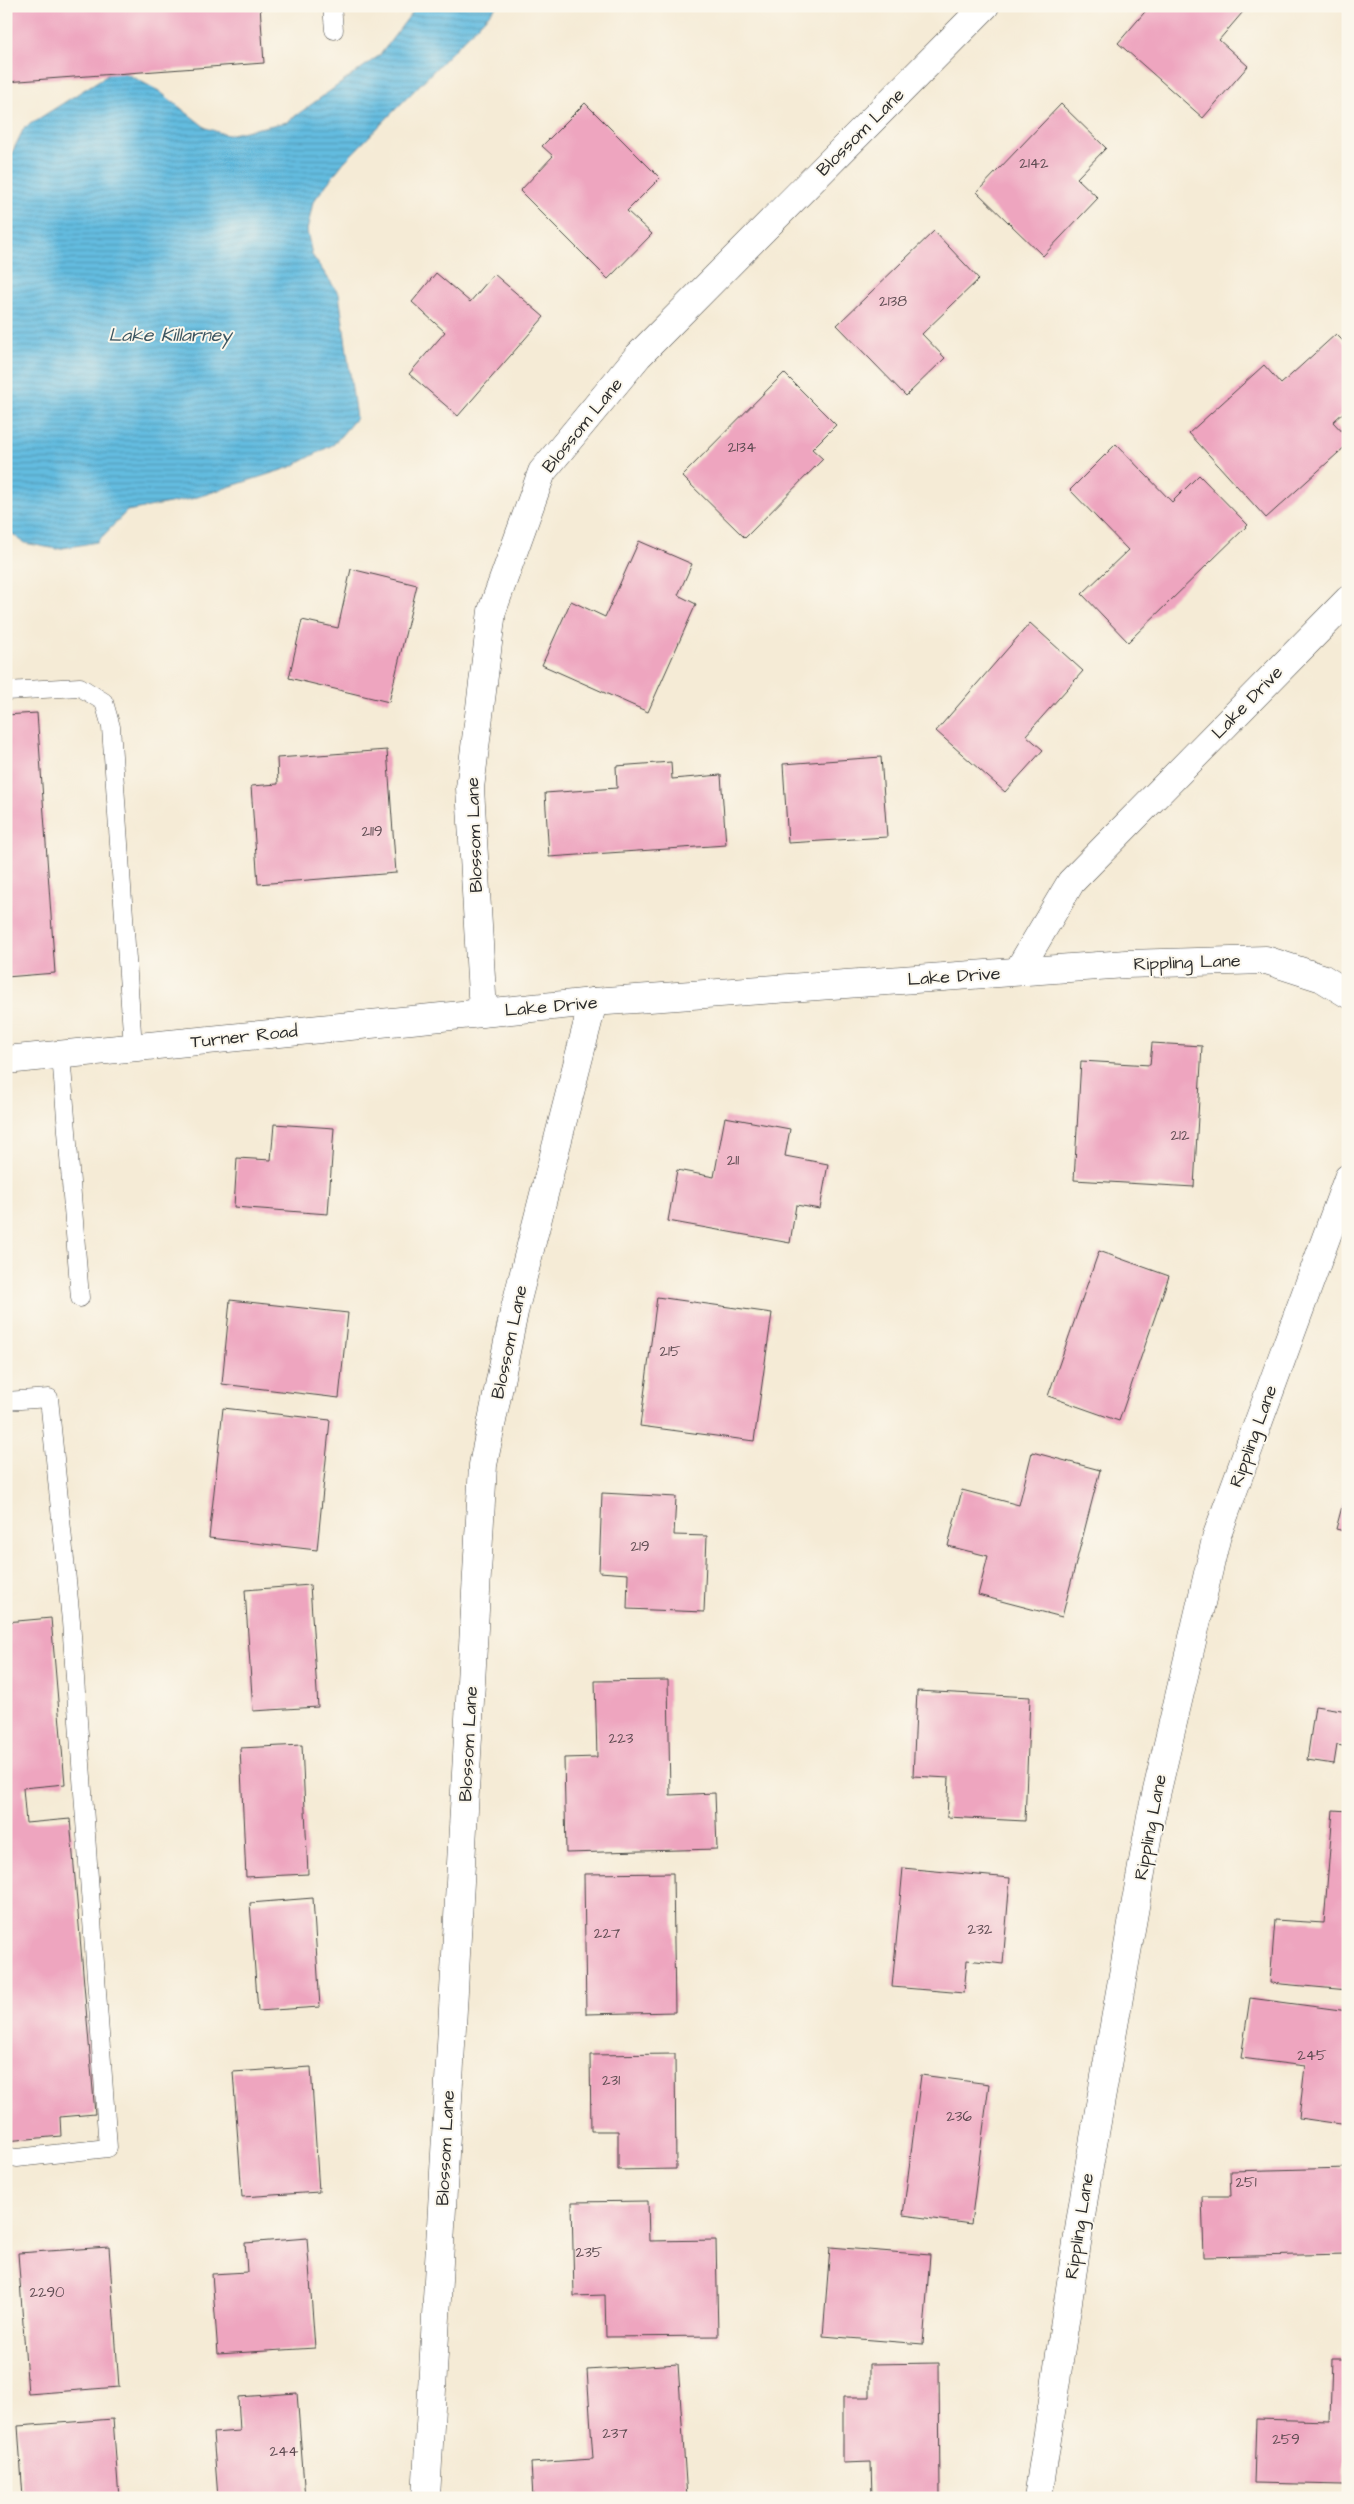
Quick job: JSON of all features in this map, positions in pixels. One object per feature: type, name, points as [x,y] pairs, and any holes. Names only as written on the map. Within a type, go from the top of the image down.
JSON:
[{"type":"street","name":"Blossom Lane","points":[[483,1012],[470,788],[492,611],[542,472],[638,356],[985,6]]},
{"type":"street","name":"Lake Drive","points":[[483,1012],[593,1002],[1018,971],[1071,882],[1348,600]]},
{"type":"street","name":"Rippling Lane","points":[[1018,971],[1126,964],[1266,960],[1322,978],[1348,994]]},
{"type":"street","name":"Blossom Lane","points":[[426,2498],[482,1465],[514,1312],[593,1002]]},
{"type":"street","name":"Turner Road","points":[[6,1060],[483,1012]]},
{"type":"street","name":"Rippling Lane","points":[[1038,2498],[1086,2184],[1153,1806],[1217,1535],[1348,1178]]},
{"type":"lane","points":[[332,6],[334,30]]},
{"type":"lane","points":[[6,691],[80,687],[104,702],[111,727],[133,1048]]},
{"type":"lane","points":[[61,1054],[80,1298]]},
{"type":"lane","points":[[6,1402],[49,1398],[71,1621],[108,2148],[17,2158],[6,2156]]},
{"type":"water","name":"Lake Killarney","points":[[417,6],[497,6],[343,163],[313,202],[307,231],[312,255],[339,294],[356,418],[334,444],[291,467],[191,499],[127,511],[97,542],[57,549],[24,543],[6,529],[6,165],[24,128],[109,74],[125,73],[159,91],[206,128],[227,135],[287,122],[380,55]]},
{"type":"building","points":[[6,6],[260,6],[264,63],[6,82]]},
{"type":"building","points":[[1150,6],[1248,6],[1219,40],[1248,66],[1203,118],[1118,43]]},
{"type":"building","points":[[585,103],[660,178],[627,211],[652,234],[608,279],[520,191],[553,156],[542,146]]},
{"type":"building","points":[[1061,104],[1106,148],[1077,178],[1098,198],[1043,256],[977,192]]},
{"type":"building","points":[[934,231],[979,279],[922,334],[945,358],[906,396],[837,325]]},
{"type":"building","points":[[436,273],[470,302],[494,274],[544,317],[458,416],[409,374],[445,332],[412,302]]},
{"type":"building","points":[[1336,334],[1348,346],[1348,408],[1333,422],[1348,438],[1348,444],[1266,518],[1189,433],[1264,365],[1281,384]]},
{"type":"building","points":[[784,373],[836,425],[812,449],[823,459],[745,538],[682,476]]},
{"type":"building","points":[[1116,444],[1172,502],[1199,475],[1248,525],[1128,642],[1082,594],[1128,550],[1070,490]]},
{"type":"building","points":[[639,541],[692,564],[678,595],[696,604],[648,712],[542,665],[571,601],[605,617]]},
{"type":"building","points":[[351,569],[417,585],[389,702],[289,678],[302,620],[338,628]]},
{"type":"building","points":[[1030,623],[1083,671],[1026,735],[1043,750],[1005,792],[936,731]]},
{"type":"building","points":[[37,713],[55,973],[6,977],[6,715]]},
{"type":"building","points":[[387,750],[396,873],[258,884],[251,786],[278,784],[277,758]]},
{"type":"building","points":[[881,757],[887,837],[788,843],[783,764]]},
{"type":"building","points":[[671,762],[672,779],[721,775],[726,845],[549,857],[545,793],[617,788],[616,766]]},
{"type":"building","points":[[1152,1043],[1202,1046],[1194,1187],[1074,1180],[1081,1061],[1150,1065]]},
{"type":"building","points":[[725,1117],[790,1129],[785,1156],[828,1164],[820,1209],[796,1205],[790,1243],[668,1221],[677,1170],[714,1177]]},
{"type":"building","points":[[274,1124],[334,1128],[328,1214],[234,1207],[237,1158],[271,1160]]},
{"type":"building","points":[[1099,1251],[1169,1276],[1119,1421],[1048,1396]]},
{"type":"building","points":[[657,1297],[772,1313],[754,1441],[640,1426]]},
{"type":"building","points":[[230,1300],[348,1313],[339,1398],[222,1384]]},
{"type":"building","points":[[223,1408],[330,1420],[317,1550],[209,1538]]},
{"type":"building","points":[[1032,1452],[1100,1470],[1062,1617],[978,1595],[988,1556],[948,1546],[962,1490],[1019,1505]]},
{"type":"building","points":[[1348,1488],[1348,1532],[1336,1529]]},
{"type":"building","points":[[602,1493],[676,1497],[674,1535],[707,1536],[704,1612],[627,1609],[628,1574],[599,1572]]},
{"type":"building","points":[[310,1585],[318,1707],[253,1711],[245,1590]]},
{"type":"building","points":[[51,1618],[65,1784],[23,1788],[26,1823],[70,1819],[95,2114],[60,2117],[61,2136],[6,2141],[6,1622]]},
{"type":"building","points":[[668,1680],[670,1795],[715,1793],[717,1849],[566,1853],[564,1758],[597,1757],[595,1681]]},
{"type":"building","points":[[917,1691],[1030,1697],[1025,1821],[947,1817],[949,1778],[913,1776]]},
{"type":"building","points":[[1315,1706],[1348,1711],[1348,1747],[1337,1745],[1334,1764],[1307,1760]]},
{"type":"building","points":[[302,1745],[308,1874],[246,1877],[240,1748]]},
{"type":"building","points":[[1333,1810],[1348,1811],[1348,1990],[1270,1983],[1275,1920],[1324,1923]]},
{"type":"building","points":[[903,1868],[1010,1878],[1003,1964],[967,1960],[964,1993],[892,1987]]},
{"type":"building","points":[[673,1873],[675,2012],[586,2014],[584,1874]]},
{"type":"building","points":[[313,1898],[320,2007],[258,2011],[250,1903]]},
{"type":"building","points":[[1250,1998],[1348,2011],[1348,2125],[1299,2118],[1305,2066],[1241,2058]]},
{"type":"building","points":[[675,2054],[676,2169],[618,2170],[618,2131],[591,2131],[590,2055]]},
{"type":"building","points":[[311,2067],[319,2192],[242,2197],[233,2072]]},
{"type":"building","points":[[921,2075],[989,2084],[971,2224],[903,2215]]},
{"type":"building","points":[[1348,2168],[1348,2254],[1204,2257],[1202,2196],[1231,2196],[1230,2171]]},
{"type":"building","points":[[648,2201],[649,2241],[716,2240],[718,2336],[606,2337],[605,2295],[574,2296],[572,2202]]},
{"type":"building","points":[[307,2238],[315,2348],[218,2354],[212,2274],[247,2272],[245,2243]]},
{"type":"building","points":[[109,2247],[119,2387],[28,2394],[18,2253]]},
{"type":"building","points":[[830,2247],[930,2255],[923,2344],[823,2336]]},
{"type":"building","points":[[1332,2359],[1348,2359],[1348,2461],[1345,2461],[1344,2485],[1254,2483],[1256,2419],[1330,2421]]},
{"type":"building","points":[[939,2363],[940,2498],[872,2498],[871,2462],[843,2463],[843,2397],[870,2397],[870,2364]]},
{"type":"building","points":[[678,2364],[687,2498],[533,2498],[531,2463],[593,2459],[587,2370]]},
{"type":"building","points":[[297,2393],[305,2498],[218,2498],[213,2433],[240,2431],[238,2397]]},
{"type":"building","points":[[113,2419],[119,2498],[23,2498],[18,2426]]}]
